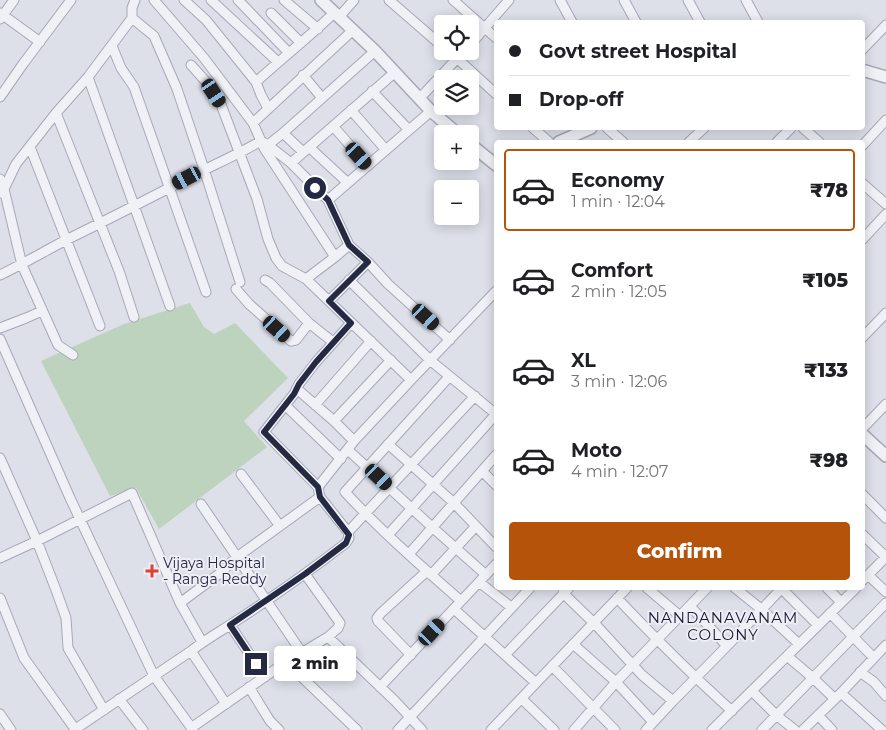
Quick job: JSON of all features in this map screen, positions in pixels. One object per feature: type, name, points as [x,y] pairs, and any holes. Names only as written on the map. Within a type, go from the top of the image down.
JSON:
[{"type":"street","points":[[14,0],[1,16],[40,42]]},
{"type":"street","points":[[0,97],[71,0]]},
{"type":"street","points":[[2,191],[16,164],[56,113],[88,77],[132,18],[132,8],[135,0]]},
{"type":"street","points":[[154,0],[204,58],[265,143],[291,163],[328,200],[349,245],[388,284],[450,340]]},
{"type":"street","points":[[184,0],[206,20],[256,82],[268,108]]},
{"type":"street","points":[[212,0],[278,62]]},
{"type":"street","points":[[238,0],[289,53]]},
{"type":"street","points":[[284,0],[318,29]]},
{"type":"street","points":[[321,0],[375,51],[419,99],[447,125]]},
{"type":"street","points":[[256,82],[354,0]]},
{"type":"street","points":[[389,0],[434,39]]},
{"type":"street","points":[[453,0],[494,36]]},
{"type":"street","points":[[479,35],[509,0]]},
{"type":"street","points":[[560,0],[571,20]]},
{"type":"street","points":[[624,0],[635,20]]},
{"type":"street","points":[[688,0],[699,20]]},
{"type":"street","points":[[746,0],[757,20]]},
{"type":"street","points":[[271,13],[301,43]]},
{"type":"street","points":[[132,18],[154,36],[177,89],[204,169],[238,285],[249,304],[291,341],[296,340],[310,323]]},
{"type":"street","points":[[865,47],[886,26]]},
{"type":"street","points":[[252,123],[352,31]]},
{"type":"street","points":[[112,46],[121,68],[134,87],[206,292]]},
{"type":"street","points":[[1,271],[22,264],[204,169],[265,143],[283,133],[375,51]]},
{"type":"street","points":[[419,99],[456,60]]},
{"type":"street","points":[[465,60],[494,92]]},
{"type":"street","points":[[191,65],[209,85],[220,102],[257,198],[268,239],[276,258],[282,266],[306,279],[411,380]]},
{"type":"street","points":[[865,71],[886,76]]},
{"type":"street","points":[[291,163],[394,73]]},
{"type":"street","points":[[304,75],[322,98]]},
{"type":"street","points":[[88,77],[170,306]]},
{"type":"street","points":[[372,92],[409,130]]},
{"type":"street","points":[[351,110],[386,150]]},
{"type":"street","points":[[328,200],[431,111]]},
{"type":"street","points":[[56,113],[119,271],[134,318]]},
{"type":"street","points":[[865,143],[886,120]]},
{"type":"street","points":[[332,126],[368,166]]},
{"type":"street","points":[[535,130],[547,140]]},
{"type":"street","points":[[564,140],[586,130]]},
{"type":"street","points":[[609,130],[621,140]]},
{"type":"street","points":[[691,140],[702,130]]},
{"type":"street","points":[[779,140],[789,130]]},
{"type":"street","points":[[805,130],[817,140]]},
{"type":"street","points":[[283,133],[348,183]]},
{"type":"street","points":[[265,143],[264,148],[335,257]]},
{"type":"street","points":[[30,147],[100,326]]},
{"type":"street","points":[[479,151],[494,163]]},
{"type":"street","points":[[0,179],[22,264],[58,345],[73,355]]},
{"type":"street","points":[[865,186],[886,204]]},
{"type":"street","points":[[865,237],[886,214]]},
{"type":"street","points":[[306,279],[349,245]]},
{"type":"street","points":[[329,301],[368,262]]},
{"type":"street","points":[[265,280],[333,342]]},
{"type":"street","points":[[349,280],[431,361],[494,412]]},
{"type":"street","points":[[318,487],[354,441],[494,293]]},
{"type":"street","points":[[0,328],[42,310]]},
{"type":"street","points":[[865,335],[886,313]]},
{"type":"street","points":[[0,598],[24,658],[74,730],[86,727],[119,699],[305,574],[346,543],[349,538],[348,532],[320,497],[318,487],[264,432],[294,394],[299,384],[351,323]]},
{"type":"street","points":[[0,339],[70,498],[154,676],[192,729],[249,687],[328,637],[338,628],[340,621],[305,574]]},
{"type":"street","points":[[315,405],[371,341]]},
{"type":"street","points":[[334,421],[391,360]]},
{"type":"street","points":[[449,377],[344,492],[365,514],[461,601]]},
{"type":"street","points":[[297,389],[354,441]]},
{"type":"street","points":[[348,532],[475,396]]},
{"type":"street","points":[[865,426],[886,404]]},
{"type":"street","points":[[285,405],[341,459]]},
{"type":"street","points":[[388,535],[494,416]]},
{"type":"street","points":[[865,437],[886,456]]},
{"type":"street","points":[[388,444],[454,503],[494,545]]},
{"type":"street","points":[[348,450],[368,466],[486,575]]},
{"type":"street","points":[[408,554],[494,457]]},
{"type":"street","points":[[0,458],[36,541],[66,618],[68,648],[104,710]]},
{"type":"street","points":[[482,471],[494,483]]},
{"type":"street","points":[[241,474],[280,526]]},
{"type":"street","points":[[0,558],[132,493],[180,603],[202,642]]},
{"type":"street","points":[[180,603],[219,574],[238,556],[320,497]]},
{"type":"street","points":[[865,501],[886,518]]},
{"type":"street","points":[[201,504],[302,653]]},
{"type":"street","points":[[411,655],[377,618],[429,573],[476,526]]},
{"type":"street","points":[[865,537],[886,557],[865,578],[886,592]]},
{"type":"street","points":[[380,687],[494,566]]},
{"type":"street","points":[[479,582],[511,607]]},
{"type":"street","points":[[398,730],[528,590]]},
{"type":"street","points":[[505,655],[566,590],[593,623],[632,665],[673,701]]},
{"type":"street","points":[[491,730],[625,590]]},
{"type":"street","points":[[649,590],[680,616]]},
{"type":"street","points":[[574,730],[632,665],[706,590]]},
{"type":"street","points":[[737,590],[799,644]]},
{"type":"street","points":[[646,730],[780,590]]},
{"type":"street","points":[[784,590],[818,625]]},
{"type":"street","points":[[829,590],[841,602]]},
{"type":"street","points":[[712,730],[854,590]]},
{"type":"street","points":[[617,598],[657,640],[732,711]]},
{"type":"street","points":[[762,730],[886,602]]},
{"type":"street","points":[[690,606],[727,646]]},
{"type":"street","points":[[454,609],[536,683]]},
{"type":"street","points":[[830,613],[874,658]]},
{"type":"street","points":[[230,625],[265,677]]},
{"type":"street","points":[[328,637],[422,730]]},
{"type":"street","points":[[573,644],[616,682],[653,722]]},
{"type":"street","points":[[803,730],[886,645]]},
{"type":"street","points":[[191,651],[226,704]]},
{"type":"street","points":[[787,656],[812,678],[882,730],[886,727]]},
{"type":"street","points":[[286,662],[357,730]]},
{"type":"street","points":[[552,666],[615,730]]},
{"type":"street","points":[[860,672],[874,682],[886,696]]},
{"type":"street","points":[[249,687],[270,721],[279,730]]},
{"type":"street","points":[[752,690],[776,715],[795,730]]},
{"type":"street","points":[[522,698],[554,730]]},
{"type":"street","points":[[119,699],[143,730]]},
{"type":"street","points":[[0,714],[11,730]]},
{"type":"street","points":[[818,715],[832,730]]},
{"type":"green space","points":[[190,303],[204,327],[214,334],[235,323],[288,378],[244,421],[267,447],[159,529],[136,488],[110,496],[41,361],[124,324]]},
{"type":"place","name":"Vijaya Hospital - Ranga Reddy","points":[[152,571]]},
{"type":"district","name":"NANDANAVANAM COLONY","points":[[723,626]]},
{"type":"route","points":[[256,664],[230,625],[305,574],[346,543],[349,538],[346,529],[320,497],[318,487],[264,432],[316,362],[351,323],[329,301],[368,262],[349,245],[328,200],[315,188]]}]
